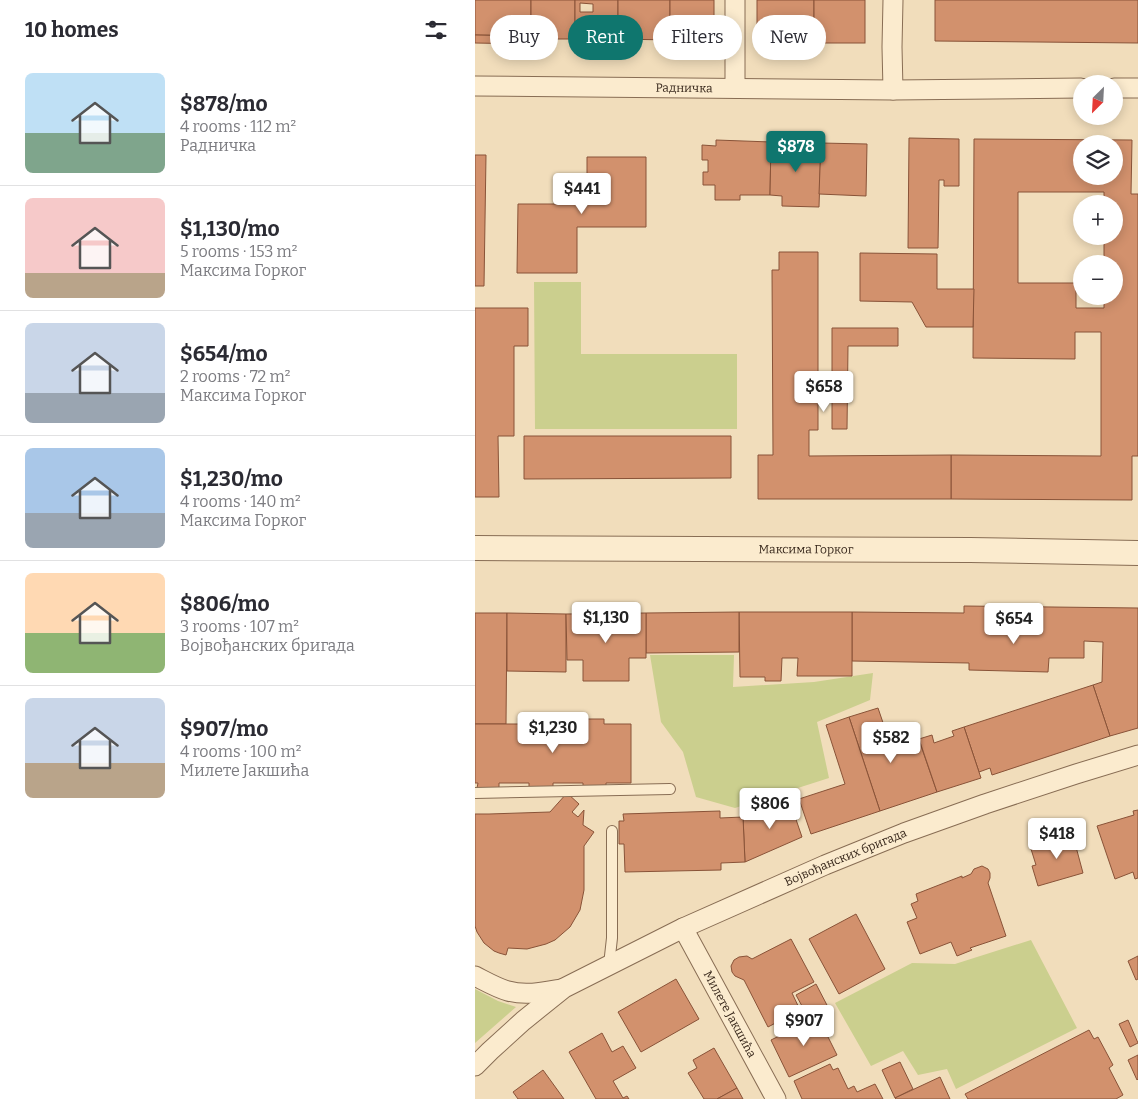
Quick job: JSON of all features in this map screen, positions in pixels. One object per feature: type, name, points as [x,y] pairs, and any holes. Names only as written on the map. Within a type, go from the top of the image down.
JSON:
[{"type":"street","points":[[735,0],[735,88]]},
{"type":"street","points":[[893,0],[893,90]]},
{"type":"street","name":"Радничка","points":[[475,86],[893,90],[1073,88]]},
{"type":"street","points":[[1123,88],[1138,88]]},
{"type":"street","name":"Максима Горког","points":[[475,548],[970,550],[1138,553]]},
{"type":"street","name":"Војвођанских бригада","points":[[475,1066],[527,1017],[564,988],[683,928],[825,865],[904,833],[1076,774],[1138,755]]},
{"type":"street","name":"Милете Јакшића","points":[[683,928],[776,1099]]},
{"type":"street","name":"Војвођанских бригада","points":[[475,976],[508,991],[520,993],[539,993],[564,988]]},
{"type":"lane","points":[[475,793],[670,789]]},
{"type":"lane","points":[[609,965],[612,938],[612,831]]},
{"type":"green space","points":[[534,282],[581,282],[581,354],[737,354],[737,429],[535,429]]},
{"type":"green space","points":[[650,655],[734,655],[733,687],[814,682],[873,673],[870,700],[817,722],[829,778],[735,808],[696,797],[683,752],[661,722]]},
{"type":"green space","points":[[1031,940],[1077,1028],[956,1089],[947,1069],[918,1075],[903,1051],[871,1066],[835,1003],[912,963],[955,964]]},
{"type":"green space","points":[[475,989],[498,1001],[516,1007],[475,1043]]},
{"type":"building","points":[[475,0],[531,0],[531,15],[490,15],[490,35],[475,35]]},
{"type":"building","points":[[531,0],[575,0],[575,15],[568,15],[568,39],[558,39],[558,15],[531,15]]},
{"type":"building","points":[[575,0],[618,0],[618,15],[575,15]],"holes":[[[580,3],[593,4],[593,12],[580,12]]]},
{"type":"building","points":[[618,0],[670,0],[670,15],[653,15],[653,40],[643,39],[643,15],[618,15]]},
{"type":"building","points":[[670,0],[714,0],[714,15],[670,15]]},
{"type":"building","points":[[757,0],[814,0],[814,15],[757,15]]},
{"type":"building","points":[[814,0],[865,0],[865,43],[826,43],[826,15],[814,15]]},
{"type":"building","points":[[935,0],[1138,0],[1138,43],[935,41]]},
{"type":"building","points":[[475,35],[490,35],[490,43],[475,43]]},
{"type":"building","points":[[909,138],[959,139],[959,186],[944,186],[944,180],[939,180],[938,248],[908,248]]},
{"type":"building","points":[[974,139],[1073,140],[1073,185],[1123,185],[1123,140],[1132,140],[1131,194],[1138,194],[1138,456],[1132,456],[1132,500],[951,499],[951,455],[1101,456],[1101,332],[1075,332],[1075,359],[973,358]],"holes":[[[1018,192],[1104,192],[1104,195],[1123,195],[1123,245],[1104,245],[1104,255],[1123,255],[1123,305],[1104,305],[1104,308],[1076,308],[1076,305],[1073,305],[1073,283],[1018,283]]]},
{"type":"building","points":[[716,140],[771,142],[770,195],[740,195],[740,200],[715,200],[715,185],[703,185],[703,172],[708,172],[708,160],[702,160],[702,145],[716,146]]},
{"type":"building","points":[[771,142],[821,143],[819,207],[782,206],[782,196],[770,195]]},
{"type":"building","points":[[821,143],[867,144],[866,196],[819,194]]},
{"type":"building","points":[[475,155],[486,155],[484,286],[475,286]]},
{"type":"building","points":[[587,157],[646,157],[646,227],[577,227],[577,273],[517,273],[518,204],[587,204]]},
{"type":"building","points":[[779,252],[818,252],[818,430],[809,430],[809,456],[951,455],[951,499],[758,499],[758,455],[773,455],[772,270],[779,270]]},
{"type":"building","points":[[860,253],[937,254],[937,289],[974,289],[973,327],[926,327],[912,302],[860,301]]},
{"type":"building","points":[[475,308],[528,308],[528,346],[514,346],[514,436],[498,436],[499,497],[475,497]]},
{"type":"building","points":[[832,328],[898,328],[898,346],[848,346],[847,429],[832,429]]},
{"type":"building","points":[[524,436],[731,436],[731,478],[524,479]]},
{"type":"building","points":[[964,606],[1138,608],[1138,728],[1110,736],[1093,685],[1102,682],[1103,642],[1084,641],[1084,658],[1049,658],[1048,672],[969,670],[969,663],[852,661],[852,612],[964,613]]},
{"type":"building","points":[[739,612],[852,612],[852,676],[797,676],[798,658],[782,658],[781,681],[765,681],[765,677],[740,677]]},
{"type":"building","points":[[739,612],[739,652],[646,653],[646,613]]},
{"type":"building","points":[[475,613],[507,613],[506,724],[475,724]]},
{"type":"building","points":[[507,613],[566,614],[566,672],[507,671]]},
{"type":"building","points":[[646,613],[646,658],[629,658],[629,681],[583,681],[583,660],[567,660],[566,614]]},
{"type":"building","points":[[1093,685],[1110,736],[992,775],[990,768],[979,772],[964,727]]},
{"type":"building","points":[[878,708],[893,752],[920,743],[937,792],[880,811],[849,717]]},
{"type":"building","points":[[849,717],[880,811],[811,834],[799,799],[845,784],[826,725]]},
{"type":"building","points":[[583,719],[604,719],[604,724],[631,724],[631,783],[606,783],[606,788],[583,789],[583,783],[553,783],[553,788],[529,788],[529,783],[499,783],[499,788],[477,788],[478,783],[475,783],[475,724],[583,724]]},
{"type":"building","points":[[964,727],[981,778],[937,792],[919,739],[932,735],[934,743],[954,736],[952,731]]},
{"type":"building","points":[[567,793],[579,804],[572,812],[578,817],[584,810],[583,825],[594,832],[584,846],[584,890],[580,910],[570,927],[555,940],[527,949],[508,948],[506,955],[494,951],[484,943],[475,926],[475,814],[550,812]]},
{"type":"building","points":[[789,799],[802,837],[745,862],[743,817]]},
{"type":"building","points":[[1138,810],[1138,878],[1135,879],[1133,872],[1115,879],[1097,826],[1134,815],[1133,811]]},
{"type":"building","points":[[720,811],[720,818],[743,817],[745,862],[721,863],[721,870],[625,872],[624,844],[619,844],[619,821],[624,821],[623,814]]},
{"type":"building","points":[[1072,832],[1083,873],[1038,886],[1032,866],[1036,865],[1031,849],[1052,843],[1050,839]]},
{"type":"building","points":[[982,866],[988,869],[990,873],[988,883],[1006,936],[970,948],[972,950],[957,956],[951,942],[920,954],[907,922],[917,918],[911,904],[918,901],[916,894],[962,876],[962,878],[971,874],[974,869]]},
{"type":"building","points":[[856,914],[885,969],[839,994],[809,939]]},
{"type":"building","points":[[791,939],[814,982],[792,993],[800,1010],[768,1027],[744,980],[735,976],[731,966],[734,960],[739,957],[747,956],[752,959]]},
{"type":"building","points":[[1138,956],[1138,979],[1136,980],[1128,961]]},
{"type":"building","points":[[676,979],[699,1019],[641,1052],[618,1012]]},
{"type":"building","points":[[816,984],[829,1009],[809,1019],[796,995]]},
{"type":"building","points":[[818,1017],[837,1055],[789,1077],[771,1040]]},
{"type":"building","points":[[1128,1020],[1138,1043],[1130,1047],[1119,1024]]},
{"type":"building","points":[[1089,1030],[1094,1039],[1098,1037],[1113,1065],[1109,1068],[1123,1095],[1116,1099],[968,1099],[965,1094]]},
{"type":"building","points":[[602,1033],[612,1052],[623,1046],[636,1068],[613,1081],[623,1098],[627,1096],[629,1099],[596,1099],[569,1052]]},
{"type":"building","points":[[714,1048],[737,1088],[717,1099],[704,1099],[688,1073],[697,1068],[693,1060]]},
{"type":"building","points":[[1138,1055],[1138,1079],[1137,1080],[1128,1060]]},
{"type":"building","points":[[900,1062],[913,1089],[895,1098],[882,1070]]},
{"type":"building","points":[[830,1064],[833,1070],[838,1068],[848,1089],[854,1086],[857,1092],[875,1084],[883,1099],[802,1099],[794,1081]]},
{"type":"building","points":[[543,1070],[564,1099],[518,1099],[513,1092]]},
{"type":"building","points":[[940,1077],[950,1099],[895,1098]]},
{"type":"building","points":[[737,1088],[743,1099],[717,1099]]}]
